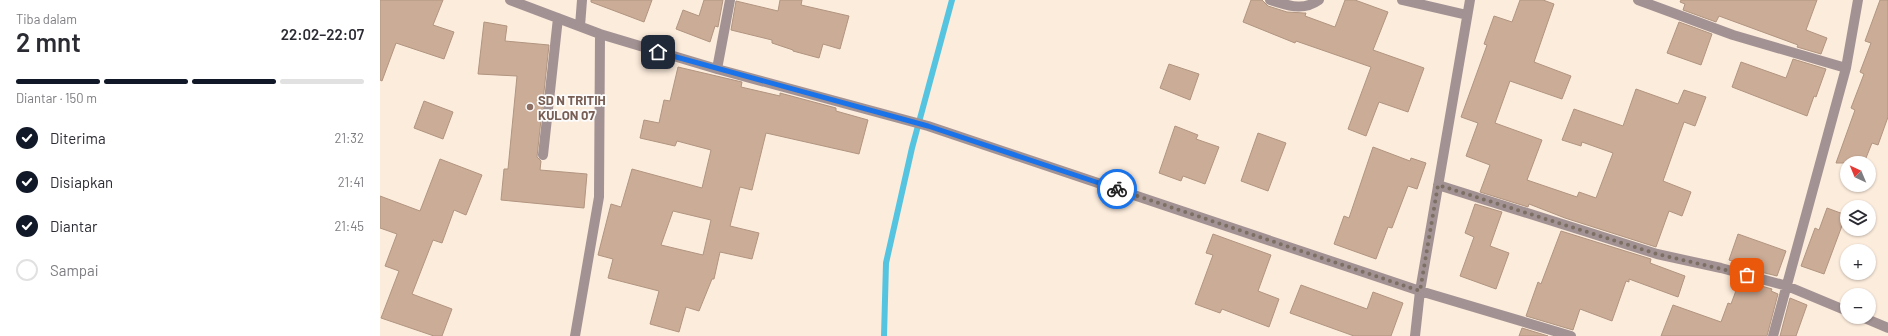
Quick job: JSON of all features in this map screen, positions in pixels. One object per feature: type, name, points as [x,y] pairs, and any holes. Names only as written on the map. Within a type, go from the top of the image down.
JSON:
[{"type":"street","points":[[510,0],[600,34],[717,69],[928,126],[1420,291],[1571,336]]},
{"type":"street","points":[[580,26],[582,0]]},
{"type":"street","points":[[717,69],[730,0]]},
{"type":"street","points":[[1270,0],[1300,8],[1312,5],[1319,0]]},
{"type":"street","points":[[1402,0],[1467,15]]},
{"type":"street","points":[[1415,336],[1420,291],[1470,0]]},
{"type":"street","points":[[1638,0],[1733,35],[1846,68]]},
{"type":"street","points":[[1773,336],[1846,68],[1858,0]]},
{"type":"street","points":[[543,155],[558,18]]},
{"type":"street","points":[[575,336],[599,197],[600,34]]},
{"type":"street","points":[[1438,185],[1657,254],[1721,268],[1787,286],[1840,308]]},
{"type":"street","points":[[1876,323],[1888,328]]},
{"type":"building","points":[[380,0],[443,0],[433,25],[454,32],[444,59],[396,43],[382,81],[380,80]]},
{"type":"building","points":[[591,0],[652,0],[644,22],[591,2]]},
{"type":"building","points":[[704,0],[723,0],[718,27],[715,26],[710,42],[676,29],[683,10],[699,16]]},
{"type":"building","points":[[780,0],[802,0],[801,5],[849,16],[840,49],[823,44],[819,58],[793,51],[772,43],[772,40],[731,30],[736,1],[778,11]]},
{"type":"building","points":[[1251,0],[1262,0],[1268,6],[1287,12],[1306,13],[1305,16],[1335,27],[1345,0],[1355,0],[1388,12],[1373,50],[1424,68],[1408,112],[1379,102],[1366,136],[1348,129],[1371,67],[1296,41],[1295,43],[1243,22]]},
{"type":"building","points":[[1520,0],[1543,0],[1554,4],[1534,62],[1571,76],[1562,99],[1510,81],[1495,123],[1542,140],[1527,180],[1577,197],[1579,192],[1596,198],[1613,153],[1582,142],[1581,146],[1562,140],[1574,109],[1623,126],[1636,89],[1678,104],[1684,90],[1706,97],[1695,126],[1684,122],[1663,181],[1691,192],[1682,216],[1669,211],[1656,247],[1565,218],[1529,204],[1528,207],[1480,192],[1490,165],[1466,156],[1478,123],[1461,117],[1487,45],[1484,44],[1494,16],[1512,22]]},
{"type":"building","points":[[1681,0],[1817,0],[1806,30],[1827,38],[1821,54],[1797,47],[1798,45],[1719,16],[1716,22],[1683,10],[1685,4],[1680,2]]},
{"type":"building","points":[[1880,0],[1888,0],[1888,117],[1878,145],[1872,143],[1867,156],[1840,156],[1840,163],[1836,163],[1855,110],[1851,108],[1864,74],[1860,72],[1871,43],[1865,41]]},
{"type":"building","name":"SD N TRITIH KULON 07","points":[[484,22],[507,26],[505,41],[549,45],[537,157],[541,161],[540,170],[587,174],[584,208],[501,200],[504,169],[508,169],[517,76],[478,74]]},
{"type":"building","points":[[1679,22],[1712,34],[1701,65],[1667,53]]},
{"type":"building","points":[[1793,59],[1826,69],[1816,97],[1814,96],[1807,116],[1732,87],[1741,62],[1786,78]]},
{"type":"building","points":[[1169,64],[1199,74],[1190,100],[1160,88]]},
{"type":"building","points":[[678,67],[742,82],[741,87],[780,96],[780,93],[836,108],[836,111],[868,120],[859,154],[766,133],[752,190],[740,187],[730,226],[759,233],[752,259],[720,252],[714,279],[712,279],[699,311],[686,307],[679,332],[650,324],[659,291],[608,278],[613,259],[598,255],[611,204],[621,207],[632,169],[702,188],[711,150],[677,141],[675,146],[640,138],[644,120],[659,123],[664,100],[670,101]],"holes":[[[673,211],[711,220],[703,255],[661,245]]]},
{"type":"building","points":[[424,101],[453,112],[443,139],[414,128]]},
{"type":"building","points":[[1175,126],[1198,135],[1196,139],[1219,147],[1205,184],[1183,176],[1181,181],[1159,173]]},
{"type":"building","points":[[1258,133],[1286,143],[1268,191],[1241,181]]},
{"type":"building","points":[[1373,147],[1410,161],[1411,158],[1426,163],[1417,189],[1408,186],[1392,228],[1388,227],[1376,259],[1334,244],[1344,216],[1349,218]]},
{"type":"building","points":[[440,159],[482,175],[466,215],[454,210],[442,243],[433,240],[412,294],[452,309],[442,336],[434,336],[381,318],[399,271],[385,266],[397,234],[380,228],[380,196],[420,211]]},
{"type":"building","points":[[1475,204],[1502,212],[1490,246],[1509,253],[1496,289],[1460,276],[1474,237],[1465,233]]},
{"type":"building","points":[[1827,208],[1840,213],[1840,231],[1824,274],[1801,266],[1815,228],[1819,230]]},
{"type":"building","points":[[1561,231],[1651,259],[1650,263],[1685,276],[1678,297],[1629,279],[1629,282],[1626,281],[1612,321],[1580,309],[1573,330],[1526,316],[1538,282],[1541,284]]},
{"type":"building","points":[[1213,234],[1271,255],[1258,291],[1279,299],[1269,327],[1222,309],[1220,313],[1195,304],[1213,255],[1206,253]]},
{"type":"building","points":[[1738,234],[1786,251],[1777,276],[1745,268],[1745,266],[1729,260]]},
{"type":"building","points":[[1740,280],[1772,289],[1771,291],[1778,294],[1767,336],[1661,336],[1673,305],[1721,322],[1728,303],[1731,304]]},
{"type":"building","points":[[1301,285],[1367,309],[1373,292],[1403,303],[1391,336],[1354,336],[1290,313]]},
{"type":"building","points":[[1790,298],[1807,305],[1796,336],[1780,336]]},
{"type":"building","points":[[1522,328],[1548,336],[1519,336]]},
{"type":"waterway","points":[[884,336],[886,263],[912,148],[952,0]]},
{"type":"way so far","points":[[1117,189],[1420,291],[1438,185],[1657,254],[1747,275]]},
{"type":"place","name":"SD N TRITIH KULON 07","points":[[530,107]]},
{"type":"route","points":[[658,52],[905,119],[1117,189]]}]
